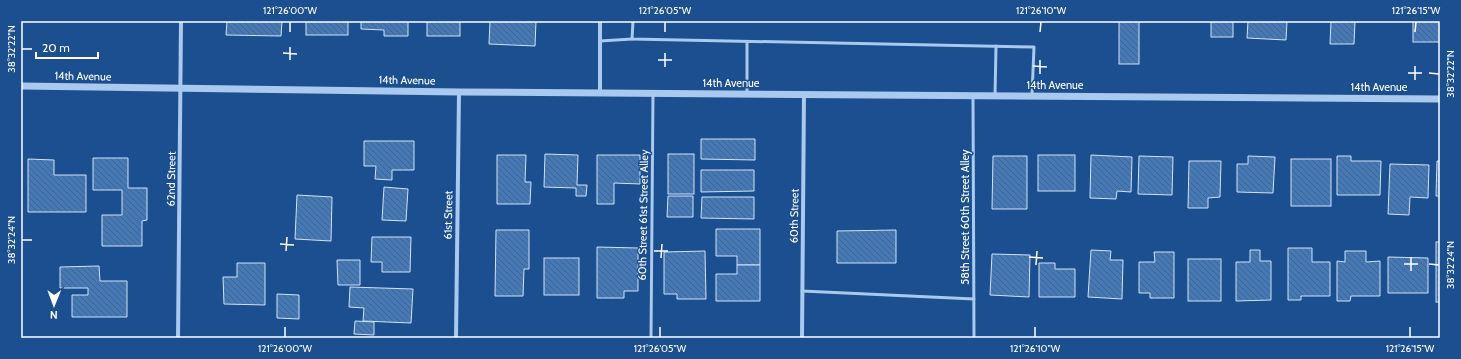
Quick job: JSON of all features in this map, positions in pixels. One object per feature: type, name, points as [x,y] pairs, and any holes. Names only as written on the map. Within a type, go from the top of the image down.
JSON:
[{"type":"street","name":"62nd Street","points":[[178,338],[181,21]]},
{"type":"street","points":[[600,21],[600,93]]},
{"type":"street","name":"14th Avenue","points":[[21,86],[459,92],[1440,99]]},
{"type":"street","name":"61st Street","points":[[456,338],[459,92]]},
{"type":"street","name":"60th Street","points":[[802,338],[804,94]]},
{"type":"lane","points":[[632,39],[633,21]]},
{"type":"lane","points":[[600,40],[632,39],[1034,47],[1032,96]]},
{"type":"lane","points":[[747,42],[747,94]]},
{"type":"lane","points":[[996,46],[996,96]]},
{"type":"lane","name":"60th Street 61st Street Alley","points":[[651,338],[653,93]]},
{"type":"lane","name":"58th Street 60th Street Alley","points":[[973,95],[974,338]]},
{"type":"lane","points":[[802,291],[974,299]]},
{"type":"building","points":[[227,21],[282,21],[281,36],[226,35]]},
{"type":"building","points":[[306,21],[348,21],[348,35],[306,35]]},
{"type":"building","points":[[361,21],[408,21],[408,36],[384,36],[384,30],[361,29]]},
{"type":"building","points":[[427,21],[460,21],[460,36],[427,36]]},
{"type":"building","points":[[490,21],[536,21],[535,46],[489,44]]},
{"type":"building","points":[[1119,21],[1139,21],[1139,64],[1119,64]]},
{"type":"building","points":[[1211,21],[1233,21],[1233,37],[1211,37]]},
{"type":"building","points":[[1248,21],[1287,21],[1286,40],[1247,38]]},
{"type":"building","points":[[1331,21],[1355,21],[1354,44],[1330,44]]},
{"type":"building","points":[[1413,21],[1440,21],[1440,42],[1413,42]]},
{"type":"building","points":[[701,139],[755,139],[755,160],[701,159]]},
{"type":"building","points":[[364,141],[414,141],[414,170],[392,170],[392,180],[375,179],[376,166],[364,166]]},
{"type":"building","points":[[545,154],[578,155],[577,185],[587,185],[586,196],[576,196],[576,188],[544,187]]},
{"type":"building","points":[[668,154],[694,154],[694,194],[668,194]]},
{"type":"building","points":[[497,155],[526,155],[525,182],[531,182],[530,204],[497,204]]},
{"type":"building","points":[[597,155],[640,155],[640,184],[614,183],[614,204],[597,204]]},
{"type":"building","points":[[1038,155],[1075,155],[1075,191],[1038,191]]},
{"type":"building","points":[[1091,155],[1132,157],[1131,192],[1117,191],[1116,199],[1090,198]]},
{"type":"building","points":[[993,156],[1027,156],[1027,209],[992,209]]},
{"type":"building","points":[[1139,156],[1173,157],[1172,195],[1138,194]]},
{"type":"building","points":[[1248,156],[1275,157],[1273,193],[1237,192],[1237,164],[1248,164]]},
{"type":"building","points":[[1337,156],[1351,156],[1351,161],[1381,161],[1380,195],[1337,195]]},
{"type":"building","points":[[93,158],[128,158],[128,188],[147,188],[147,220],[142,221],[142,246],[102,246],[102,215],[122,215],[122,190],[93,190]]},
{"type":"building","points":[[28,159],[54,160],[54,175],[86,175],[86,212],[28,212]]},
{"type":"building","points":[[1291,159],[1331,159],[1331,206],[1291,206]]},
{"type":"building","points":[[1189,161],[1221,161],[1220,197],[1208,198],[1208,208],[1188,208]]},
{"type":"building","points":[[1437,161],[1440,161],[1440,196],[1436,196]]},
{"type":"building","points":[[1390,164],[1429,165],[1428,198],[1410,197],[1409,215],[1388,214]]},
{"type":"building","points":[[701,170],[754,170],[754,191],[701,192]]},
{"type":"building","points":[[384,187],[408,189],[406,221],[382,220]]},
{"type":"building","points":[[297,195],[332,197],[331,241],[295,239]]},
{"type":"building","points":[[668,196],[693,196],[693,217],[667,217]]},
{"type":"building","points":[[702,197],[754,197],[754,219],[701,218]]},
{"type":"building","points":[[716,229],[760,229],[760,265],[737,265],[737,256],[716,256]]},
{"type":"building","points":[[496,230],[529,230],[529,269],[524,269],[523,296],[495,296]]},
{"type":"building","points":[[896,230],[896,263],[837,263],[837,231]]},
{"type":"building","points":[[372,237],[411,237],[410,272],[382,272],[382,262],[371,262]]},
{"type":"building","points":[[1436,242],[1440,242],[1440,302],[1436,302]]},
{"type":"building","points":[[597,247],[638,248],[638,291],[624,291],[624,298],[597,298]]},
{"type":"building","points":[[1288,248],[1312,248],[1312,262],[1330,262],[1330,296],[1301,296],[1301,300],[1288,300]]},
{"type":"building","points":[[1091,250],[1111,251],[1110,260],[1123,260],[1122,299],[1088,297]]},
{"type":"building","points":[[1250,250],[1260,250],[1260,261],[1271,261],[1271,300],[1236,301],[1236,262],[1250,262]]},
{"type":"building","points":[[705,251],[706,299],[677,299],[677,294],[664,294],[664,252]]},
{"type":"building","points":[[1345,251],[1366,251],[1366,262],[1380,261],[1380,296],[1351,296],[1350,301],[1337,301],[1337,261],[1345,262]]},
{"type":"building","points":[[1154,252],[1174,252],[1174,298],[1150,298],[1150,293],[1139,293],[1139,262],[1155,262]]},
{"type":"building","points":[[992,254],[1030,255],[1029,297],[990,295]]},
{"type":"building","points":[[1388,257],[1428,258],[1428,293],[1388,293]]},
{"type":"building","points":[[544,258],[579,258],[579,295],[544,295]]},
{"type":"building","points":[[1188,259],[1221,259],[1221,301],[1188,301]]},
{"type":"building","points":[[337,260],[360,260],[360,285],[338,285]]},
{"type":"building","points":[[237,263],[265,263],[265,305],[224,304],[223,277],[237,277]]},
{"type":"building","points":[[1039,263],[1055,263],[1055,269],[1075,269],[1075,297],[1039,297]]},
{"type":"building","points":[[737,265],[760,265],[760,301],[716,301],[716,274],[737,274]]},
{"type":"building","points":[[99,266],[100,281],[127,281],[127,317],[72,317],[72,295],[88,295],[88,288],[60,288],[60,267]]},
{"type":"building","points":[[350,287],[413,289],[411,323],[363,321],[364,308],[349,307]]},
{"type":"building","points":[[277,294],[299,295],[299,319],[277,318]]},
{"type":"building","points":[[355,321],[374,322],[374,335],[354,334]]}]
